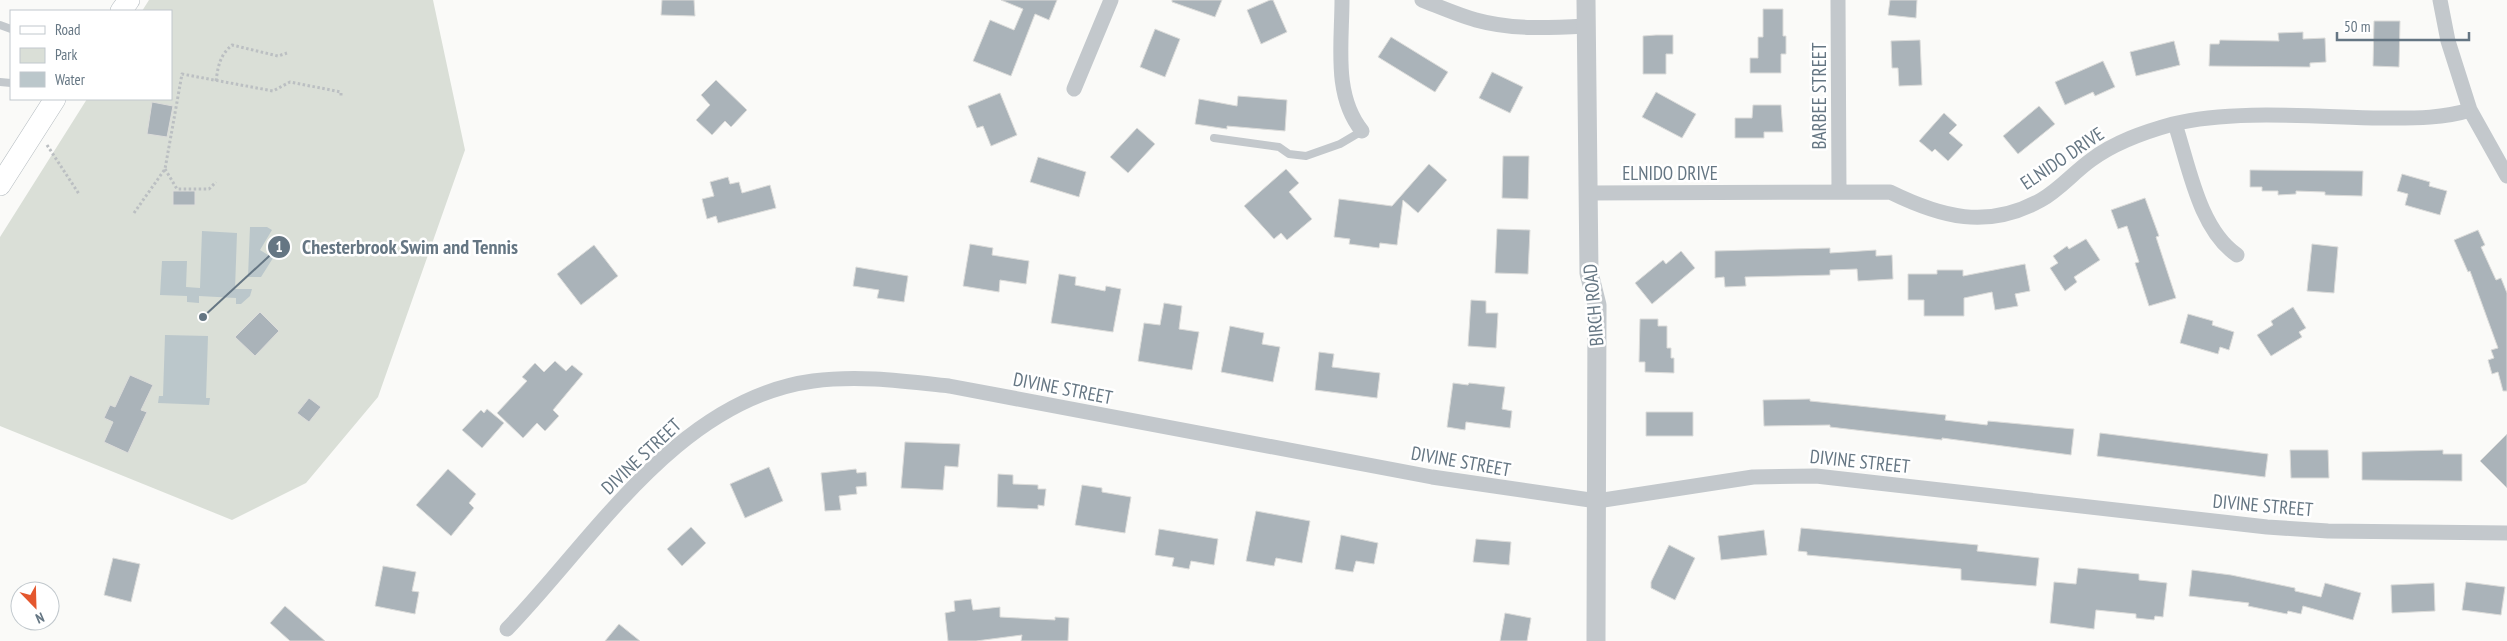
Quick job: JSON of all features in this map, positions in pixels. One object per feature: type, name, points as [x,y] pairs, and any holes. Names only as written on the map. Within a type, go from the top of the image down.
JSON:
[{"type":"main road","points":[[0,185],[35,128],[55,100]]},
{"type":"street","points":[[1074,90],[1111,0]]},
{"type":"street","points":[[1342,0],[1343,91],[1348,108],[1362,131]]},
{"type":"street","points":[[1422,0],[1476,20],[1507,26],[1536,28],[1586,26]]},
{"type":"street","name":"BIRCH ROAD","points":[[1586,0],[1589,273],[1597,305],[1596,641]]},
{"type":"street","name":"BARBEE STREET","points":[[1838,0],[1839,192]]},
{"type":"street","points":[[2440,0],[2448,41],[2470,110],[2507,176]]},
{"type":"street","name":"ELNIDO DRIVE","points":[[1588,193],[1890,192],[1920,207],[1946,215],[1969,218],[2013,212],[2041,200],[2090,160],[2116,144],[2138,134],[2175,124],[2208,118],[2245,116],[2435,118],[2470,110]]},
{"type":"street","points":[[2175,124],[2206,219],[2217,237],[2237,255]]},
{"type":"street","name":"DIVINE STREET","points":[[506,629],[622,500],[660,462],[700,428],[729,409],[781,388],[812,381],[850,378],[888,379],[949,386],[1432,478],[1596,501],[1753,477],[1816,476],[2267,527],[2328,531],[2507,533]]},
{"type":"lane","points":[[1214,138],[1279,147],[1289,154],[1306,156],[1340,144],[1362,131]]},
{"type":"path","points":[[216,81],[221,58],[224,52],[232,45],[278,56],[287,53]]},
{"type":"path","points":[[134,213],[164,169],[182,74],[273,91],[290,82],[341,92],[341,96]]},
{"type":"path","points":[[35,128],[79,194]]},
{"type":"path","points":[[164,169],[177,189],[208,189],[216,182]]},
{"type":"green space","points":[[149,0],[433,0],[465,150],[378,397],[306,483],[232,520],[0,426],[0,237],[86,100],[172,100],[172,10],[143,10]]},
{"type":"water","points":[[250,227],[267,227],[272,230],[260,250],[273,258],[261,277],[248,277]]},
{"type":"water","points":[[202,231],[237,233],[235,289],[252,289],[250,296],[241,304],[236,304],[236,298],[199,296],[199,303],[187,302],[187,296],[160,295],[162,261],[187,261],[186,287],[200,288]]},
{"type":"water","points":[[165,335],[208,336],[206,398],[210,398],[209,405],[158,403],[159,396],[163,396]]},
{"type":"building","points":[[662,0],[694,0],[695,16],[661,15]]},
{"type":"building","points":[[1001,0],[1057,0],[1049,20],[1035,14],[1011,76],[973,61],[990,20],[1014,30],[1023,9]]},
{"type":"building","points":[[1172,0],[1222,0],[1215,17],[1172,2]]},
{"type":"building","points":[[1273,0],[1287,32],[1261,44],[1247,10]]},
{"type":"building","points":[[1890,0],[1917,0],[1916,18],[1888,15]]},
{"type":"building","points":[[1763,9],[1783,9],[1783,36],[1786,36],[1786,54],[1781,54],[1781,73],[1750,73],[1750,58],[1758,58],[1758,37],[1763,37]]},
{"type":"building","points":[[2374,21],[2400,21],[2399,67],[2373,66]]},
{"type":"building","points":[[1155,29],[1180,39],[1165,77],[1140,67]]},
{"type":"building","points":[[2303,32],[2303,39],[2325,38],[2326,62],[2310,63],[2310,67],[2209,66],[2210,44],[2219,44],[2220,40],[2279,41],[2278,33]]},
{"type":"building","points":[[1673,35],[1673,54],[1666,54],[1666,74],[1643,74],[1643,36]]},
{"type":"building","points":[[1391,37],[1448,72],[1435,92],[1378,57]]},
{"type":"building","points":[[1920,40],[1922,85],[1899,86],[1898,68],[1892,68],[1891,41]]},
{"type":"building","points":[[2174,41],[2180,65],[2136,76],[2130,52]]},
{"type":"building","points":[[2103,61],[2115,87],[2095,96],[2093,92],[2065,105],[2055,82]]},
{"type":"building","points":[[1492,72],[1523,87],[1510,113],[1479,98]]},
{"type":"building","points":[[716,80],[747,110],[731,127],[725,121],[712,135],[696,120],[710,105],[701,95]]},
{"type":"building","points":[[1656,92],[1696,114],[1682,138],[1642,117]]},
{"type":"building","points":[[1000,93],[1017,135],[991,146],[983,126],[977,128],[968,106]]},
{"type":"building","points":[[1238,96],[1287,100],[1285,131],[1227,126],[1227,129],[1195,124],[1199,99],[1237,106]]},
{"type":"building","points":[[152,102],[173,106],[167,137],[147,134]]},
{"type":"building","points":[[1753,105],[1781,105],[1783,132],[1764,132],[1764,138],[1735,138],[1735,118],[1752,118]]},
{"type":"building","points":[[2039,106],[2055,124],[2018,154],[2003,136]]},
{"type":"building","points":[[1944,113],[1957,125],[1949,133],[1963,145],[1948,161],[1935,149],[1932,152],[1919,141]]},
{"type":"building","points":[[1137,128],[1155,144],[1128,173],[1110,157]]},
{"type":"building","points":[[1503,156],[1529,156],[1528,199],[1502,198]]},
{"type":"building","points":[[1038,157],[1086,172],[1079,197],[1030,182]]},
{"type":"building","points":[[1429,164],[1447,180],[1418,213],[1403,200],[1397,245],[1380,243],[1379,248],[1349,244],[1350,239],[1334,237],[1339,199],[1392,206]]},
{"type":"building","points":[[1286,169],[1299,183],[1289,192],[1312,219],[1287,240],[1281,233],[1274,239],[1244,206]]},
{"type":"building","points":[[2250,170],[2363,171],[2362,196],[2325,195],[2325,192],[2296,191],[2296,194],[2278,195],[2278,191],[2262,191],[2262,187],[2250,187]]},
{"type":"building","points":[[2402,174],[2430,182],[2429,186],[2447,191],[2440,215],[2405,205],[2408,194],[2397,191]]},
{"type":"building","points":[[728,177],[730,184],[739,182],[742,193],[770,185],[776,208],[718,223],[716,216],[707,219],[702,199],[714,196],[710,182]]},
{"type":"building","points":[[173,191],[195,191],[195,205],[173,205]]},
{"type":"building","points":[[2145,198],[2159,236],[2156,237],[2176,298],[2149,306],[2135,263],[2139,262],[2127,226],[2118,229],[2111,210]]},
{"type":"building","points":[[1497,229],[1530,230],[1528,274],[1495,273]]},
{"type":"building","points":[[2478,230],[2485,245],[2481,247],[2496,280],[2501,278],[2507,293],[2507,391],[2503,391],[2498,372],[2492,374],[2488,360],[2494,358],[2491,350],[2498,348],[2470,271],[2468,272],[2454,240]]},
{"type":"building","points":[[2086,239],[2100,260],[2074,277],[2077,282],[2065,291],[2050,268],[2058,263],[2053,256],[2067,246],[2069,249]]},
{"type":"building","points":[[970,244],[993,248],[992,255],[1029,261],[1026,284],[1000,280],[999,292],[963,286]]},
{"type":"building","points":[[2312,244],[2338,247],[2334,293],[2307,291]]},
{"type":"building","points":[[594,245],[618,276],[581,305],[557,274]]},
{"type":"building","points":[[1830,248],[1830,253],[1876,250],[1876,256],[1892,255],[1893,279],[1858,281],[1857,269],[1830,270],[1830,275],[1745,277],[1746,286],[1725,287],[1724,277],[1715,278],[1715,251]]},
{"type":"building","points":[[1681,251],[1695,268],[1652,304],[1635,283],[1663,260],[1666,264]]},
{"type":"building","points":[[2025,264],[2030,291],[2015,294],[2018,306],[1995,310],[1992,292],[1964,298],[1964,316],[1924,316],[1924,300],[1908,300],[1908,274],[1937,274],[1937,270],[1963,270],[1963,276]]},
{"type":"building","points":[[856,267],[908,276],[904,302],[877,298],[879,290],[853,286]]},
{"type":"building","points":[[1059,274],[1076,277],[1075,285],[1105,291],[1106,286],[1121,289],[1113,332],[1051,323]]},
{"type":"building","points":[[1471,300],[1486,301],[1486,313],[1498,313],[1496,348],[1468,346]]},
{"type":"building","points":[[1164,303],[1182,306],[1179,329],[1199,332],[1192,370],[1138,361],[1144,323],[1160,325]]},
{"type":"building","points":[[2293,307],[2306,328],[2299,332],[2302,337],[2271,356],[2257,335],[2273,325],[2271,321]]},
{"type":"building","points":[[260,312],[279,331],[255,356],[235,337]]},
{"type":"building","points":[[2188,314],[2213,321],[2212,325],[2234,332],[2229,350],[2220,347],[2218,354],[2180,343]]},
{"type":"building","points":[[1640,319],[1658,319],[1658,326],[1667,326],[1667,348],[1671,348],[1671,358],[1674,358],[1674,373],[1645,372],[1645,362],[1639,362]]},
{"type":"building","points":[[1230,326],[1264,333],[1262,344],[1280,347],[1273,382],[1221,372]]},
{"type":"building","points":[[1319,352],[1334,354],[1332,367],[1380,373],[1377,398],[1315,390]]},
{"type":"building","points":[[555,361],[566,371],[572,365],[583,374],[553,410],[559,416],[545,431],[537,423],[523,438],[497,413],[527,381],[522,377],[535,363],[544,372]]},
{"type":"building","points":[[130,375],[153,385],[141,410],[147,412],[128,453],[104,442],[113,422],[104,418],[110,405],[115,407]]},
{"type":"building","points":[[1453,383],[1505,387],[1502,409],[1512,411],[1510,428],[1466,422],[1465,430],[1447,427]]},
{"type":"building","points":[[309,398],[321,407],[309,422],[297,413]]},
{"type":"building","points":[[1810,399],[1810,401],[1946,415],[1945,420],[1987,425],[1988,421],[2074,429],[2071,455],[1942,438],[1942,440],[1830,427],[1830,425],[1764,426],[1763,400]]},
{"type":"building","points":[[487,409],[504,423],[482,448],[462,430],[481,410],[484,413]]},
{"type":"building","points":[[1646,412],[1693,412],[1693,436],[1646,436]]},
{"type":"building","points":[[2100,433],[2268,454],[2265,477],[2097,456]]},
{"type":"building","points":[[2507,434],[2507,488],[2480,461]]},
{"type":"building","points":[[905,442],[960,444],[958,467],[945,466],[943,490],[901,488]]},
{"type":"building","points":[[2290,450],[2328,450],[2329,478],[2291,478]]},
{"type":"building","points":[[2443,450],[2443,454],[2462,454],[2462,481],[2362,480],[2362,452]]},
{"type":"building","points":[[769,467],[783,501],[745,518],[730,484]]},
{"type":"building","points":[[448,469],[476,494],[469,503],[474,508],[451,536],[416,505]]},
{"type":"building","points":[[856,469],[857,473],[866,472],[867,486],[856,487],[857,494],[839,496],[841,510],[825,511],[821,473]]},
{"type":"building","points":[[998,474],[1013,475],[1013,484],[1038,485],[1038,489],[1046,489],[1044,506],[1038,505],[1038,509],[997,507]]},
{"type":"building","points":[[1082,485],[1102,488],[1102,492],[1131,497],[1125,533],[1075,525]]},
{"type":"building","points":[[1256,511],[1310,521],[1302,563],[1276,558],[1274,566],[1246,561]]},
{"type":"building","points":[[691,527],[706,543],[682,566],[667,549]]},
{"type":"building","points":[[1801,528],[1978,545],[1977,551],[2039,558],[2036,586],[1961,580],[1961,569],[1807,555],[1807,552],[1798,551]]},
{"type":"building","points":[[1159,529],[1218,539],[1214,565],[1191,561],[1189,569],[1172,566],[1174,558],[1155,555]]},
{"type":"building","points":[[1764,530],[1767,555],[1721,560],[1718,536]]},
{"type":"building","points":[[1341,535],[1378,543],[1374,564],[1356,561],[1353,572],[1335,569]]},
{"type":"building","points":[[1476,539],[1511,542],[1509,565],[1473,562]]},
{"type":"building","points":[[1669,545],[1695,558],[1675,600],[1651,588],[1651,582]]},
{"type":"building","points":[[113,558],[140,564],[131,602],[104,595]]},
{"type":"building","points":[[383,566],[416,572],[412,591],[419,592],[415,614],[375,606]]},
{"type":"building","points":[[2078,568],[2139,574],[2139,580],[2167,583],[2163,617],[2155,616],[2154,620],[2136,618],[2136,614],[2096,610],[2094,629],[2050,623],[2054,582],[2076,584]]},
{"type":"building","points":[[2192,570],[2231,575],[2295,588],[2295,591],[2321,597],[2325,583],[2361,593],[2353,620],[2303,606],[2301,614],[2288,611],[2287,614],[2248,606],[2249,603],[2189,596]]},
{"type":"building","points":[[2466,582],[2505,587],[2501,615],[2462,610]]},
{"type":"building","points":[[2434,583],[2435,611],[2392,613],[2391,585]]},
{"type":"building","points":[[971,599],[973,610],[1000,607],[1000,617],[1055,620],[1055,617],[1069,618],[1068,641],[1021,641],[1022,635],[976,641],[948,641],[945,613],[955,611],[954,601]]},
{"type":"building","points":[[285,606],[325,641],[290,641],[270,623]]},
{"type":"building","points":[[1505,613],[1531,618],[1527,641],[1500,641]]},
{"type":"building","points":[[619,624],[640,641],[605,641]]},
{"type":"place","name":"Chesterbrook Swim and Tennis","points":[[203,317]]}]
